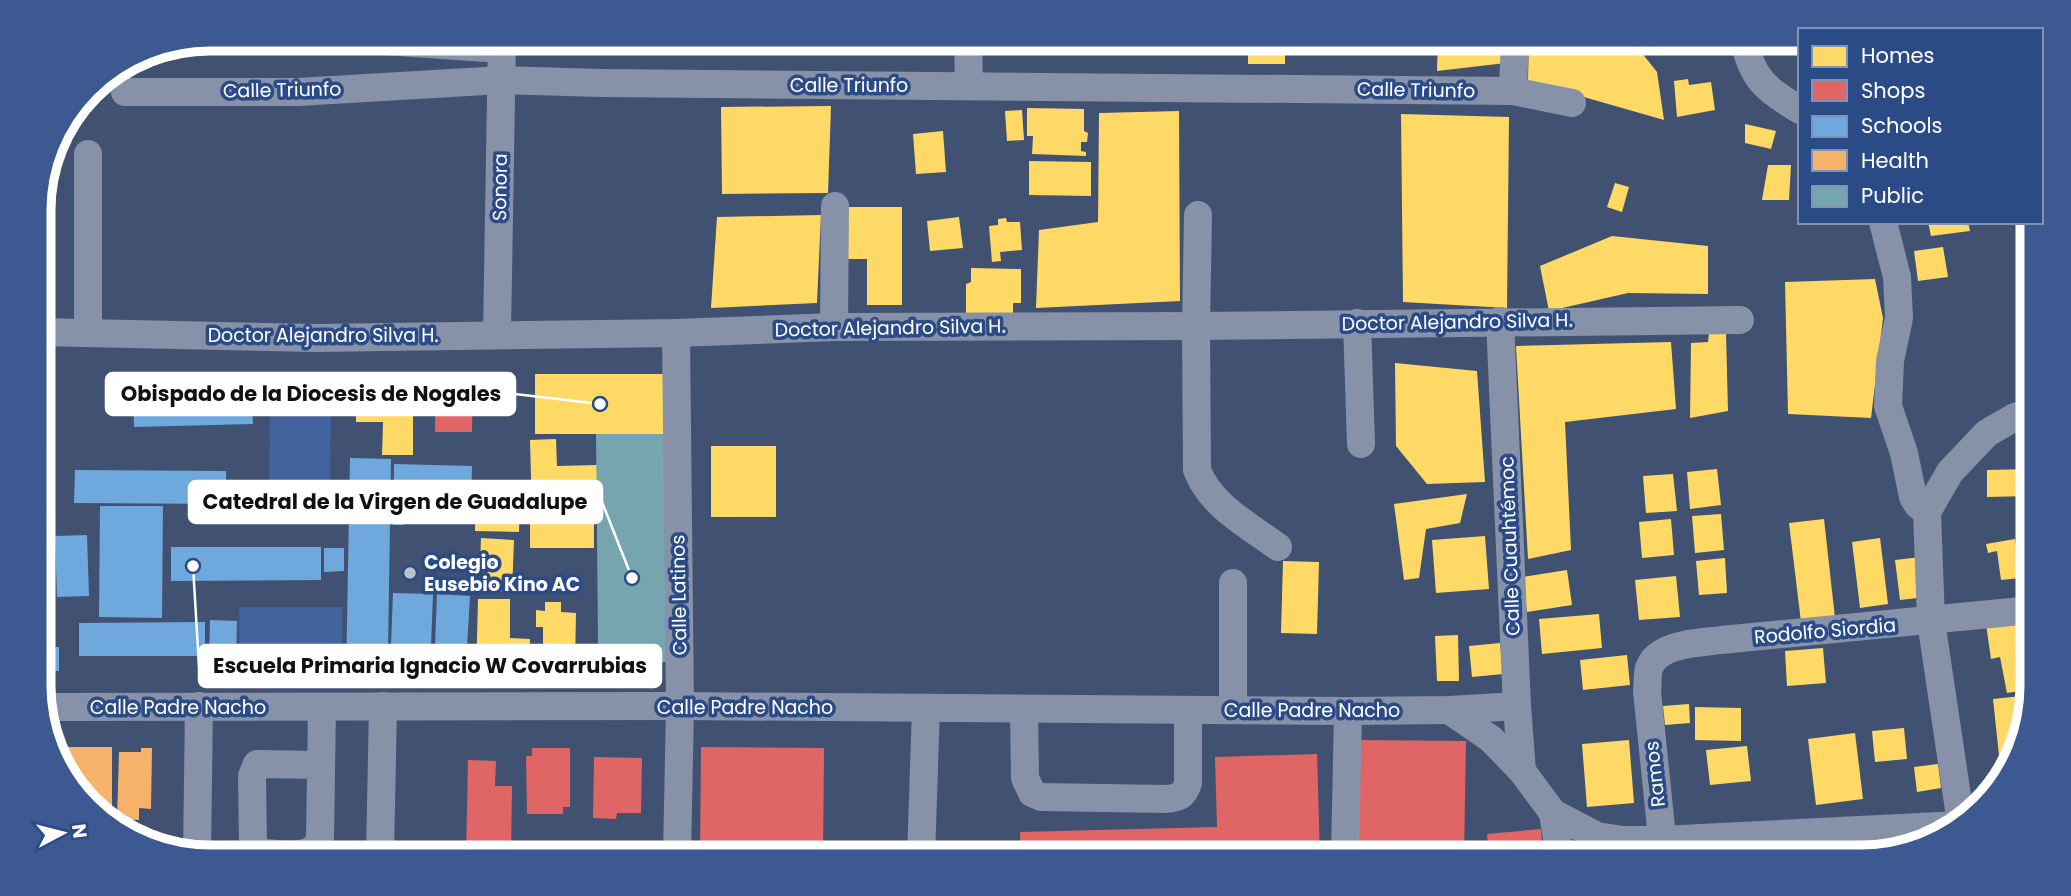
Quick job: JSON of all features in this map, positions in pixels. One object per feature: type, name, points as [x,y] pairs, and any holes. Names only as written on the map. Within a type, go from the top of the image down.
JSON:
[{"type":"street","name":"Sonora","points":[[497,335],[502,51]]},
{"type":"street","points":[[968,51],[969,86]]},
{"type":"street","points":[[1513,91],[1515,51]]},
{"type":"street","points":[[1746,51],[1757,78],[1798,109]]},
{"type":"street","name":"Calle Triunfo","points":[[125,92],[298,92],[502,80],[1513,91],[1572,103]]},
{"type":"street","points":[[88,154],[88,332]]},
{"type":"street","points":[[834,327],[835,206]]},
{"type":"street","points":[[1198,215],[1197,470],[1203,485],[1216,502],[1278,547]]},
{"type":"street","points":[[1884,224],[1897,277],[1899,318],[1890,361],[1888,406],[1904,453],[1913,497],[1917,505],[1927,512]]},
{"type":"street","name":"Doctor Alejandro Silva H.","points":[[51,332],[316,338],[676,333],[834,327],[1740,320]]},
{"type":"street","name":"Calle Cuauhtémoc","points":[[1500,321],[1522,771]]},
{"type":"street","points":[[1357,323],[1361,444]]},
{"type":"street","name":"Calle Latinos","points":[[676,333],[680,706],[677,845]]},
{"type":"street","points":[[1958,812],[1931,621],[1927,512],[1950,472],[1987,433],[2020,416]]},
{"type":"street","points":[[1233,583],[1233,710]]},
{"type":"street","name":"Rodolfo Siordia","points":[[1647,691],[1649,668],[1659,654],[1677,647],[1721,640],[2020,611]]},
{"type":"street","name":"Ramos","points":[[1647,691],[1663,845]]},
{"type":"street","points":[[197,845],[199,706]]},
{"type":"street","points":[[321,765],[322,706]]},
{"type":"street","points":[[380,845],[383,706]]},
{"type":"street","name":"Calle Padre Nacho","points":[[52,707],[680,706],[1449,710]]},
{"type":"street","points":[[1449,710],[1517,706]]},
{"type":"street","points":[[922,845],[926,708]]},
{"type":"street","points":[[1024,709],[1025,778],[1032,793],[1041,797],[1165,799],[1177,798],[1185,793],[1188,783],[1188,710]]},
{"type":"street","points":[[1449,710],[1491,739],[1522,771],[1553,813],[1597,836],[1645,845]]},
{"type":"street","points":[[1345,845],[1348,711]]},
{"type":"street","points":[[1553,813],[1558,845]]},
{"type":"street","points":[[1711,845],[1937,826]]},
{"type":"shaded area","points":[[270,390],[331,391],[330,502],[269,501]]},
{"type":"shaded area","points":[[239,607],[342,607],[342,672],[240,673]]},
{"type":"building: Homes","points":[[1248,51],[1285,51],[1285,64],[1248,64]]},
{"type":"building: Homes","points":[[1438,51],[1504,51],[1506,63],[1437,71]]},
{"type":"building: Homes","points":[[1529,51],[1640,51],[1657,72],[1664,120],[1528,81]]},
{"type":"building: Homes","points":[[1688,79],[1689,85],[1711,82],[1715,110],[1677,117],[1674,81]]},
{"type":"building: Homes","points":[[831,106],[828,193],[722,194],[721,107]]},
{"type":"building: Homes","points":[[1027,108],[1084,109],[1084,131],[1088,133],[1087,142],[1081,142],[1081,151],[1086,152],[1086,156],[1032,154],[1033,136],[1027,136]]},
{"type":"building: Homes","points":[[1022,110],[1024,140],[1007,141],[1005,111]]},
{"type":"building: Homes","points":[[1179,111],[1180,301],[1036,308],[1039,230],[1098,222],[1099,113]]},
{"type":"building: Homes","points":[[1401,114],[1509,117],[1507,308],[1403,302]]},
{"type":"building: Homes","points":[[1745,124],[1776,131],[1771,149],[1745,143]]},
{"type":"building: Homes","points":[[943,131],[946,172],[916,174],[913,134]]},
{"type":"building: Homes","points":[[1029,161],[1091,162],[1091,196],[1029,195]]},
{"type":"building: Homes","points":[[1768,165],[1791,165],[1789,200],[1762,200]]},
{"type":"building: Homes","points":[[1615,183],[1629,187],[1622,212],[1607,207]]},
{"type":"building: Homes","points":[[845,207],[902,207],[902,305],[867,305],[867,259],[845,259]]},
{"type":"building: Homes","points":[[821,215],[817,303],[711,308],[717,217]]},
{"type":"building: Homes","points":[[959,217],[963,248],[930,251],[927,221]]},
{"type":"building: Homes","points":[[1006,218],[1007,222],[1020,222],[1022,250],[1000,252],[1001,261],[992,262],[989,226],[998,225],[998,219]]},
{"type":"building: Homes","points":[[1928,224],[1968,224],[1970,231],[1931,236]]},
{"type":"building: Homes","points":[[1612,236],[1708,246],[1708,294],[1628,293],[1549,311],[1540,266]]},
{"type":"building: Homes","points":[[1943,247],[1948,277],[1918,281],[1914,251]]},
{"type":"building: Homes","points":[[971,268],[1021,269],[1021,303],[1013,303],[1013,314],[966,314],[966,284],[971,282]]},
{"type":"building: Homes","points":[[1875,279],[1883,318],[1871,418],[1788,414],[1785,282]]},
{"type":"building: Homes","points":[[1709,333],[1726,333],[1728,411],[1690,418],[1691,343],[1708,342]]},
{"type":"building: Homes","points":[[1671,342],[1676,409],[1565,422],[1571,550],[1528,559],[1516,346]]},
{"type":"building: Homes","points":[[1395,363],[1477,371],[1485,482],[1427,484],[1396,446]]},
{"type":"building: Homes","points":[[535,374],[664,374],[664,434],[535,434]]},
{"type":"building: Homes","points":[[356,377],[413,378],[413,455],[382,455],[383,422],[356,422]]},
{"type":"building: Homes","points":[[556,439],[557,466],[597,465],[598,512],[532,513],[530,440]]},
{"type":"building: Homes","points":[[711,446],[776,446],[776,517],[711,517]]},
{"type":"building: Homes","points":[[1717,469],[1721,505],[1690,509],[1687,472]]},
{"type":"building: Homes","points":[[2020,469],[2020,496],[1987,497],[1987,470]]},
{"type":"building: Homes","points":[[1673,474],[1677,511],[1646,513],[1643,476]]},
{"type":"building: Homes","points":[[1467,494],[1460,523],[1426,529],[1419,578],[1404,580],[1394,504]]},
{"type":"building: Homes","points":[[476,497],[520,498],[519,532],[475,531]]},
{"type":"building: Homes","points":[[594,514],[594,548],[530,548],[530,515]]},
{"type":"building: Homes","points":[[1721,514],[1724,550],[1695,553],[1692,516]]},
{"type":"building: Homes","points":[[1671,519],[1674,555],[1642,558],[1639,522]]},
{"type":"building: Homes","points":[[1824,519],[1835,618],[1801,622],[1789,523]]},
{"type":"building: Homes","points":[[1485,536],[1489,589],[1436,593],[1432,540]]},
{"type":"building: Homes","points":[[481,538],[514,540],[512,592],[479,590]]},
{"type":"building: Homes","points":[[1880,538],[1888,604],[1860,608],[1852,542]]},
{"type":"building: Homes","points":[[2015,539],[2020,578],[2001,580],[1997,551],[1988,553],[1986,544]]},
{"type":"building: Homes","points":[[1921,557],[1926,597],[1900,600],[1895,560]]},
{"type":"building: Homes","points":[[1725,558],[1727,593],[1699,595],[1696,561]]},
{"type":"building: Homes","points":[[1283,561],[1319,562],[1317,634],[1281,633]]},
{"type":"building: Homes","points":[[1567,570],[1572,605],[1527,612],[1522,577]]},
{"type":"building: Homes","points":[[1676,576],[1680,617],[1639,620],[1635,580]]},
{"type":"building: Homes","points":[[478,599],[510,599],[510,638],[530,639],[529,670],[498,669],[498,678],[476,677]]},
{"type":"building: Homes","points":[[545,602],[561,602],[561,612],[576,613],[575,665],[543,665],[543,627],[536,627],[536,610],[545,611]]},
{"type":"building: Homes","points":[[1599,614],[1602,648],[1542,654],[1539,619]]},
{"type":"building: Homes","points":[[2020,618],[2020,691],[2007,693],[2000,657],[1991,659],[1986,624]]},
{"type":"building: Homes","points":[[1458,635],[1459,681],[1437,681],[1435,636]]},
{"type":"building: Homes","points":[[1500,643],[1503,674],[1472,677],[1469,646]]},
{"type":"building: Homes","points":[[1823,648],[1826,683],[1787,686],[1785,651]]},
{"type":"building: Homes","points":[[1627,655],[1630,685],[1583,690],[1580,660]]},
{"type":"building: Homes","points":[[2020,696],[2012,737],[2000,764],[1993,699]]},
{"type":"building: Homes","points":[[1689,704],[1690,723],[1665,725],[1663,706]]},
{"type":"building: Homes","points":[[1695,707],[1741,708],[1741,741],[1695,740]]},
{"type":"building: Homes","points":[[1904,728],[1907,759],[1875,762],[1872,731]]},
{"type":"building: Homes","points":[[1855,733],[1863,799],[1816,805],[1808,739]]},
{"type":"building: Homes","points":[[1629,740],[1634,803],[1587,807],[1582,744]]},
{"type":"building: Homes","points":[[1747,746],[1751,781],[1710,785],[1706,750]]},
{"type":"building: Homes","points":[[1938,764],[1941,788],[1917,792],[1914,767]]},
{"type":"building: Shops","points":[[436,372],[473,373],[472,432],[435,432]]},
{"type":"building: Shops","points":[[1359,740],[1466,741],[1464,845],[1358,845]]},
{"type":"building: Shops","points":[[701,747],[824,748],[823,845],[700,845]]},
{"type":"building: Shops","points":[[532,748],[570,748],[570,807],[563,807],[563,814],[527,814],[526,756],[532,756]]},
{"type":"building: Shops","points":[[1317,754],[1320,845],[1021,845],[1020,832],[1217,827],[1215,757]]},
{"type":"building: Shops","points":[[594,757],[642,758],[641,813],[617,813],[616,819],[593,818]]},
{"type":"building: Shops","points":[[468,760],[496,761],[495,786],[512,786],[511,845],[466,845]]},
{"type":"building: Shops","points":[[1541,829],[1542,845],[1488,845],[1487,834]]},
{"type":"building: Schools","points":[[251,390],[253,424],[134,427],[133,394]]},
{"type":"building: Schools","points":[[350,458],[391,459],[388,652],[474,654],[473,680],[346,677]]},
{"type":"building: Schools","points":[[394,464],[472,466],[471,506],[405,504],[404,525],[393,525]]},
{"type":"building: Schools","points":[[75,470],[226,471],[226,504],[74,503]]},
{"type":"building: Schools","points":[[100,506],[163,506],[162,618],[99,617]]},
{"type":"building: Schools","points":[[87,535],[89,596],[57,597],[55,536]]},
{"type":"building: Schools","points":[[171,547],[321,547],[321,580],[171,581]]},
{"type":"building: Schools","points":[[324,548],[344,548],[344,571],[324,572]]},
{"type":"building: Schools","points":[[393,593],[433,594],[431,647],[391,645]]},
{"type":"building: Schools","points":[[437,594],[470,596],[467,648],[435,646]]},
{"type":"building: Schools","points":[[210,620],[237,621],[236,662],[209,661]]},
{"type":"building: Schools","points":[[205,622],[205,656],[79,656],[79,623]]},
{"type":"building: Schools","points":[[51,647],[59,647],[59,671],[51,671]]},
{"type":"building: Health","points":[[63,747],[112,747],[112,811],[84,783]]},
{"type":"building: Health","points":[[141,748],[152,748],[151,809],[139,808],[139,820],[123,819],[117,815],[119,752],[141,752]]},
{"type":"building: Public","points":[[596,434],[664,434],[666,662],[649,662],[649,644],[598,644]]},
{"type":"place","name":"Obispado de la Diocesis de Nogales","points":[[600,404]]},
{"type":"place","name":"Escuela Primaria Ignacio W Covarrubias","points":[[193,566]]},
{"type":"place","name":"Colegio Eusebio Kino AC","points":[[410,573]]},
{"type":"place","name":"Catedral de la Virgen de Guadalupe","points":[[632,578]]}]
